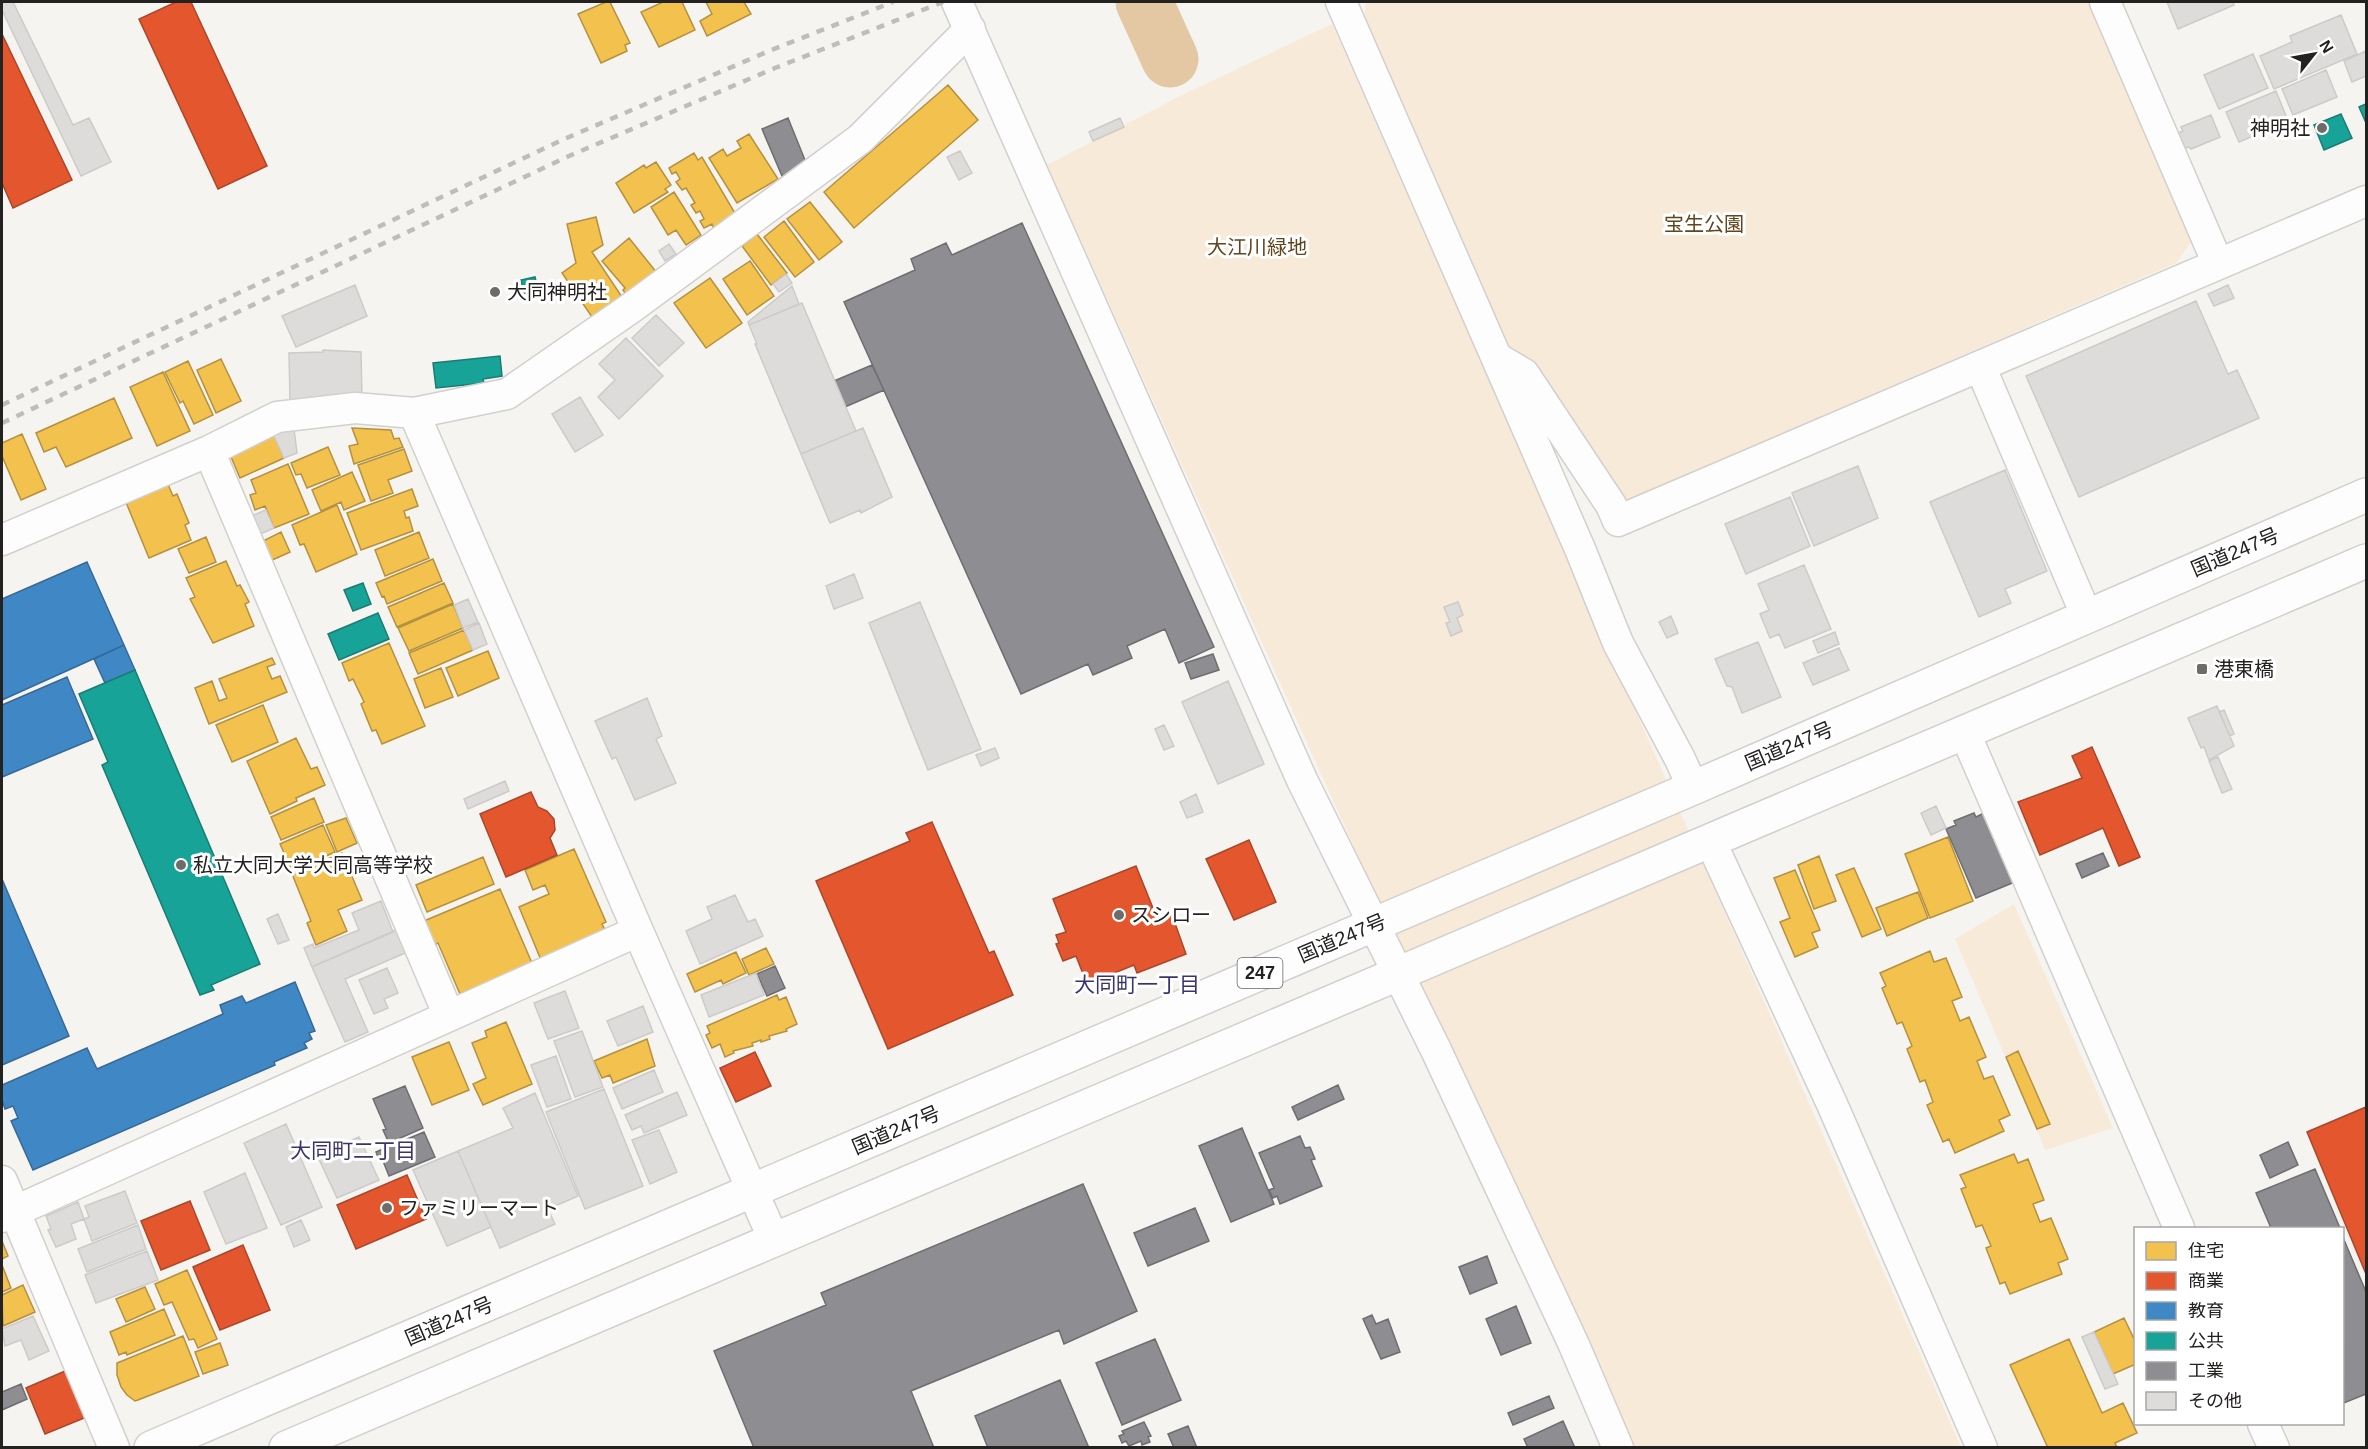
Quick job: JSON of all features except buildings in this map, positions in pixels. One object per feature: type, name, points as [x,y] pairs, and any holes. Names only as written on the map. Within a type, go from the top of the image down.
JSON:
[{"type":"highway","name":"国道247号","points":[[151,1448],[1693,788],[2367,495]]},
{"type":"highway","points":[[286,1448],[2367,561]]},
{"type":"street","points":[[957,2],[1297,769],[1398,973],[1574,1345],[1618,1448]]},
{"type":"street","points":[[1341,2],[1497,358],[1618,643],[1693,788]]},
{"type":"street","points":[[2105,2],[2218,264]]},
{"type":"street","points":[[2,540],[209,451],[277,417],[355,408],[414,413],[507,394],[631,308],[860,139],[970,29]]},
{"type":"street","points":[[1497,358],[1524,374],[1611,505],[1618,521],[2367,201]]},
{"type":"street","points":[[1980,366],[2087,617]]},
{"type":"street","points":[[414,413],[774,1240]]},
{"type":"street","points":[[209,451],[449,1016]]},
{"type":"street","points":[[1964,731],[2179,1227]]},
{"type":"street","points":[[1710,840],[1832,1104],[1982,1448]]},
{"type":"street","points":[[8,1214],[638,931]]},
{"type":"street","points":[[2,1181],[8,1214],[114,1448]]},
{"type":"street","points":[[2263,1425],[2274,1448]]},
{"type":"green space","name":"宝生公園","points":[[1366,2],[2089,2],[2191,242],[2176,263],[1619,503],[1526,359],[1506,343],[1364,18]]},
{"type":"green space","name":"大江川緑地","points":[[1332,24],[1961,1447],[1624,1447],[1047,165],[1182,95]]},
{"type":"green space","points":[[2014,904],[2113,1128],[2045,1150],[1955,939]]},
{"type":"waterway","points":[[1144,2],[1170,59]]},
{"type":"railway","points":[[2,405],[562,140],[769,51],[893,2]]},
{"type":"railway","points":[[2,423],[569,156],[775,68],[943,2]]},
{"type":"place","name":"神明社","points":[[2322,128]]},
{"type":"place","name":"大同神明社","points":[[495,292]]},
{"type":"place","name":"港東橋","points":[[2202,669]]},
{"type":"place","name":"私立大同大学大同高等学校","points":[[181,865]]},
{"type":"place","name":"スシロー","points":[[1119,915]]},
{"type":"place","name":"ファミリーマート","points":[[387,1208]]},
{"type":"district","name":"大同町一丁目","points":[[1137,984]]},
{"type":"district","name":"大同町二丁目","points":[[353,1150]]}]
